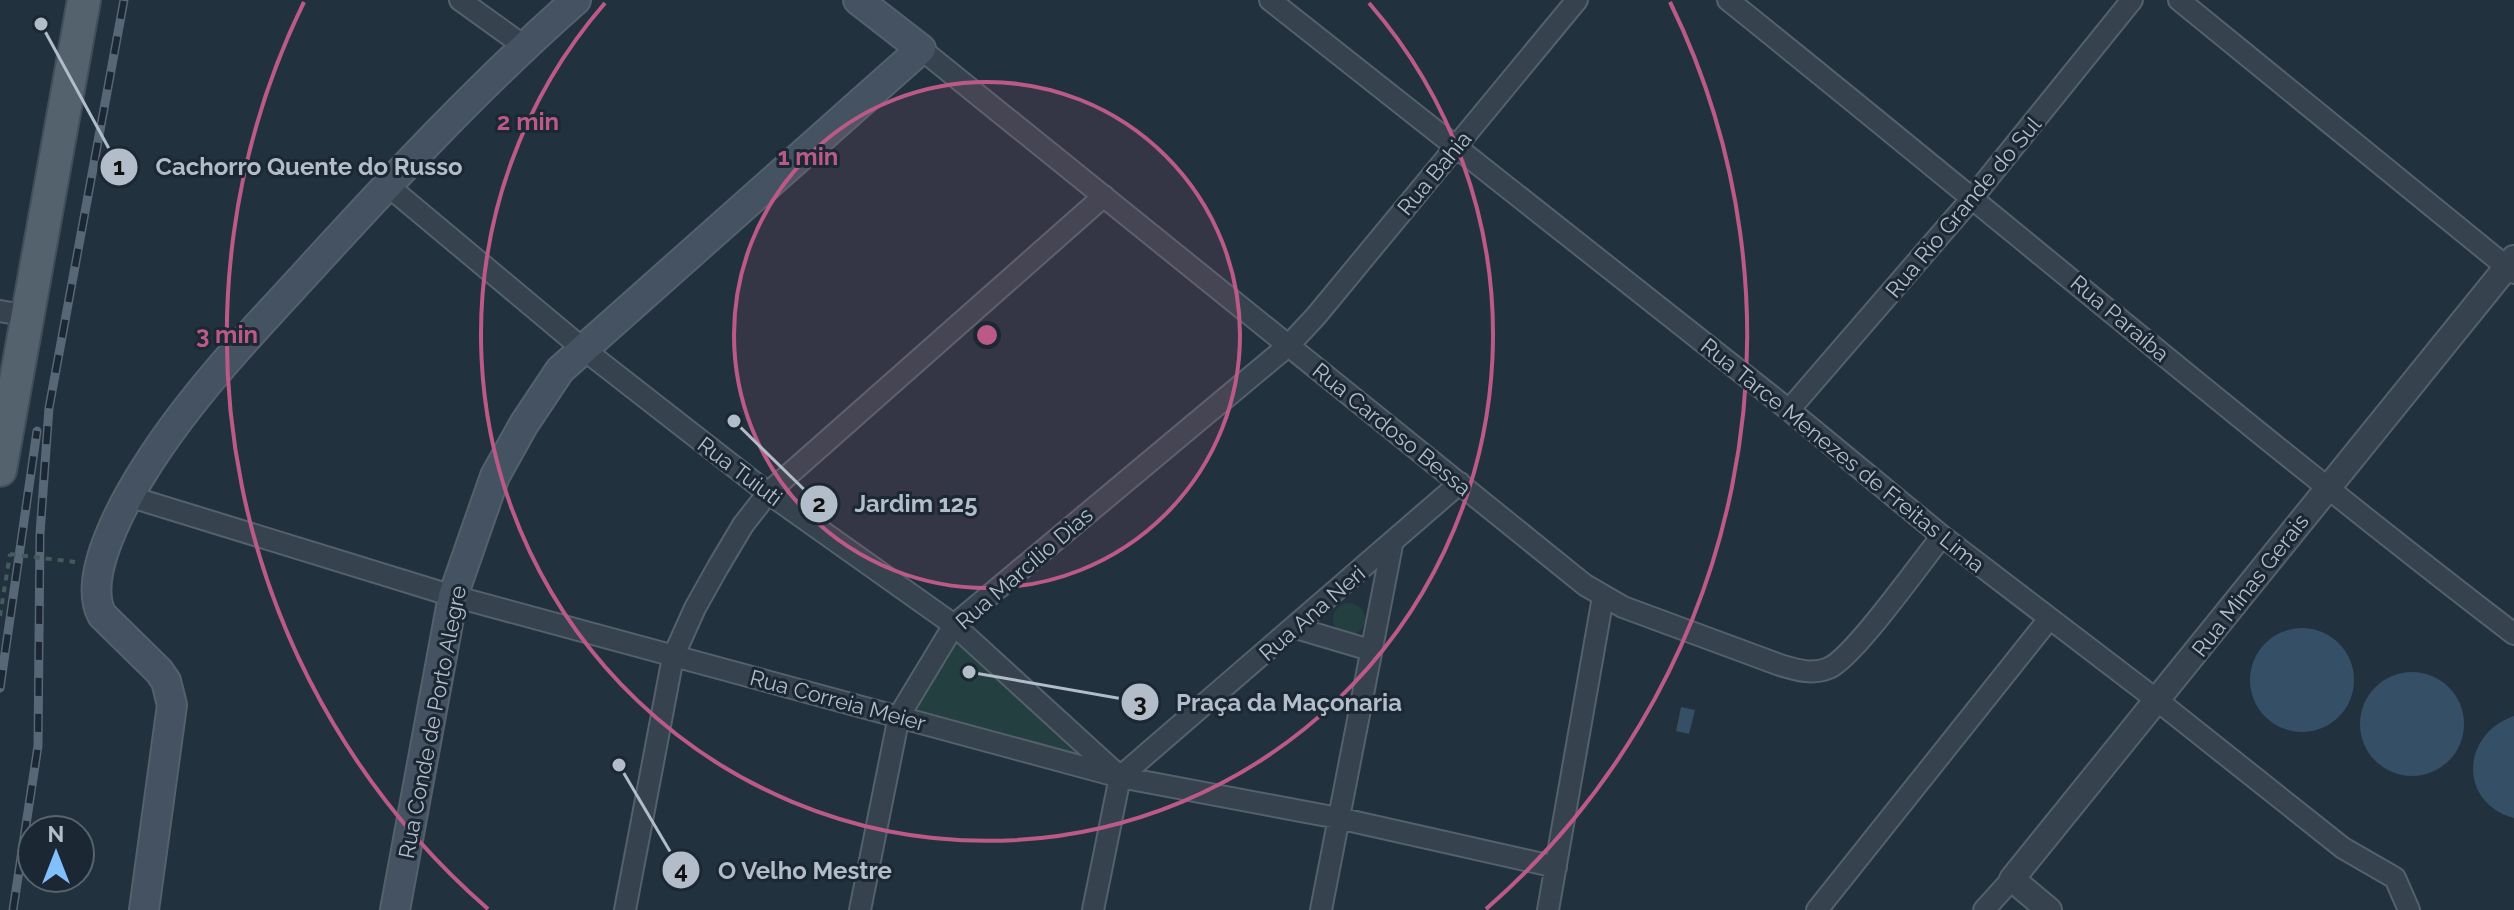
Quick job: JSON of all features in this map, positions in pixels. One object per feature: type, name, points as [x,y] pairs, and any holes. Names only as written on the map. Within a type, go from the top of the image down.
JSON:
[{"type":"main road","points":[[0,470],[14,314],[84,0]]},
{"type":"main road","points":[[144,910],[172,705],[166,681],[102,615],[95,593],[107,546],[128,496],[168,434],[236,351],[387,185],[524,46],[576,0]]},
{"type":"main road","name":"Rua Cardoso Bessa","points":[[858,0],[921,49]]},
{"type":"main road","name":"Rua Conde de Porto Alegre","points":[[395,910],[453,596],[495,476],[524,424],[560,370],[582,348],[921,49]]},
{"type":"street","points":[[460,0],[524,46]]},
{"type":"street","name":"Rua Tarce Menezes de Freitas Lima","points":[[1270,0],[1789,410],[1942,536],[2158,701],[2343,848],[2395,878],[2409,910]]},
{"type":"street","name":"Rua Bahia","points":[[1289,345],[1577,0]]},
{"type":"street","name":"Rua Paraíba","points":[[1728,0],[2327,488],[2514,634]]},
{"type":"street","name":"Rua Rio Grande do Sul","points":[[1789,410],[1973,197],[2132,0]]},
{"type":"street","points":[[2179,0],[2512,266]]},
{"type":"street","name":"Rua Cardoso Bessa","points":[[921,49],[1603,597],[1780,665],[1816,671],[1829,667],[1852,647],[1942,536]]},
{"type":"street","name":"Rua Tuiuti","points":[[387,185],[582,348],[768,493],[954,625],[1120,777]]},
{"type":"street","points":[[625,910],[673,657],[695,608],[743,525],[768,493],[1104,196]]},
{"type":"street","name":"Rua Minas Gerais","points":[[1984,910],[2512,266]]},
{"type":"street","name":"Rua Marcílio Dias","points":[[860,910],[899,716],[954,625],[1289,345]]},
{"type":"street","name":"Rua Ana Neri","points":[[1120,777],[1392,545],[1460,483]]},
{"type":"street","name":"Rua Correia Meier","points":[[128,496],[453,596],[1120,777],[1338,818],[1556,867]]},
{"type":"street","points":[[1321,910],[1392,545]]},
{"type":"street","points":[[1548,910],[1603,597]]},
{"type":"street","points":[[1817,910],[2049,619]]},
{"type":"street","points":[[1296,628],[1370,650]]},
{"type":"street","points":[[1093,910],[1120,777]]},
{"type":"street","points":[[2012,879],[2049,910]]},
{"type":"path","points":[[0,616],[10,554],[75,562]]},
{"type":"green space","points":[[1349,603],[1360,608],[1365,619],[1360,630],[1349,635],[1338,630],[1333,619],[1338,608]]},
{"type":"green space","points":[[957,631],[1121,768],[906,713]]},
{"type":"water","points":[[2302,628],[2322,632],[2339,643],[2350,660],[2354,680],[2350,700],[2339,717],[2322,728],[2302,732],[2282,728],[2265,717],[2254,700],[2250,680],[2254,660],[2265,643],[2282,632]]},
{"type":"water","points":[[2412,672],[2432,676],[2449,687],[2460,704],[2464,724],[2460,744],[2449,761],[2432,772],[2412,776],[2392,772],[2375,761],[2364,744],[2360,724],[2364,704],[2375,687],[2392,676]]},
{"type":"water","points":[[1681,707],[1695,710],[1689,734],[1676,731]]},
{"type":"water","points":[[2514,716],[2514,818],[2496,810],[2483,798],[2475,784],[2473,768],[2476,752],[2484,737],[2496,725]]},
{"type":"railway","points":[[13,910],[38,746],[40,534],[49,408],[124,0]]},
{"type":"railway","points":[[0,688],[37,431]]},
{"type":"place","name":"Cachorro Quente do Russo","points":[[41,24]]},
{"type":"place","name":"Jardim 125","points":[[734,421]]},
{"type":"place","name":"Praça da Maçonaria","points":[[969,672]]},
{"type":"place","name":"O Velho Mestre","points":[[619,765]]}]
